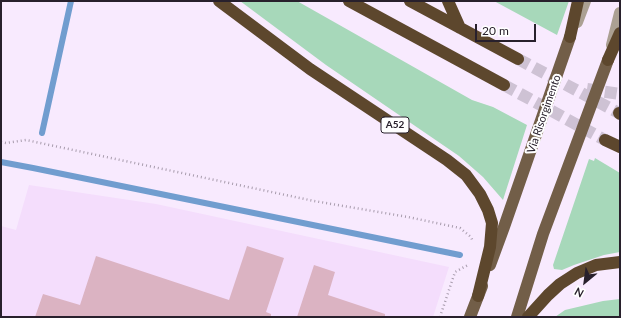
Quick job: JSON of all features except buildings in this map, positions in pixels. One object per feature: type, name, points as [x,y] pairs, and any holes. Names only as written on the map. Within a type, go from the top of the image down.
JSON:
[{"type":"highway","name":"A52","points":[[218,1],[310,69],[447,160],[466,176],[480,194],[488,210],[492,223],[490,248],[478,296]]},
{"type":"highway","points":[[349,1],[504,85]]},
{"type":"highway","points":[[410,1],[518,59]]},
{"type":"highway","points":[[448,1],[460,28]]},
{"type":"highway","points":[[570,37],[578,1]]},
{"type":"highway","points":[[608,60],[620,33]]},
{"type":"highway","points":[[605,140],[620,147]]},
{"type":"highway","points":[[528,317],[548,295],[577,272],[596,265],[620,262]]},
{"type":"main road","name":"Via Risorgimento","points":[[470,317],[504,227],[570,37]]},
{"type":"main road","points":[[517,317],[542,234],[608,60]]},
{"type":"street","name":"Via Risorgimento","points":[[570,37],[585,1]]},
{"type":"street","points":[[608,60],[620,13]]},
{"type":"path","points":[[1,142],[6,143],[26,140],[314,201],[408,217],[460,228],[471,237],[474,243]]},
{"type":"path","points":[[440,317],[455,272],[468,265],[471,260]]},
{"type":"shaded area","points":[[29,185],[156,204],[449,267],[433,317],[1,317],[1,226],[16,230]]},
{"type":"green space","points":[[240,1],[297,1],[472,100],[493,107],[527,125],[503,200],[483,177],[459,156],[326,65]]},
{"type":"green space","points":[[494,1],[569,1],[557,35]]},
{"type":"green space","points":[[595,158],[620,173],[620,252],[604,255],[562,270],[554,269],[553,265],[589,159],[594,161]]},
{"type":"green space","points":[[620,299],[620,317],[555,317],[565,310],[603,301]]},
{"type":"waterway","points":[[42,133],[71,1]]},
{"type":"waterway","points":[[1,162],[460,255]]},
{"type":"tunnel","points":[[518,59],[619,113]]},
{"type":"tunnel","points":[[504,85],[605,140]]},
{"type":"tunnel","points":[[587,89],[620,94]]}]
